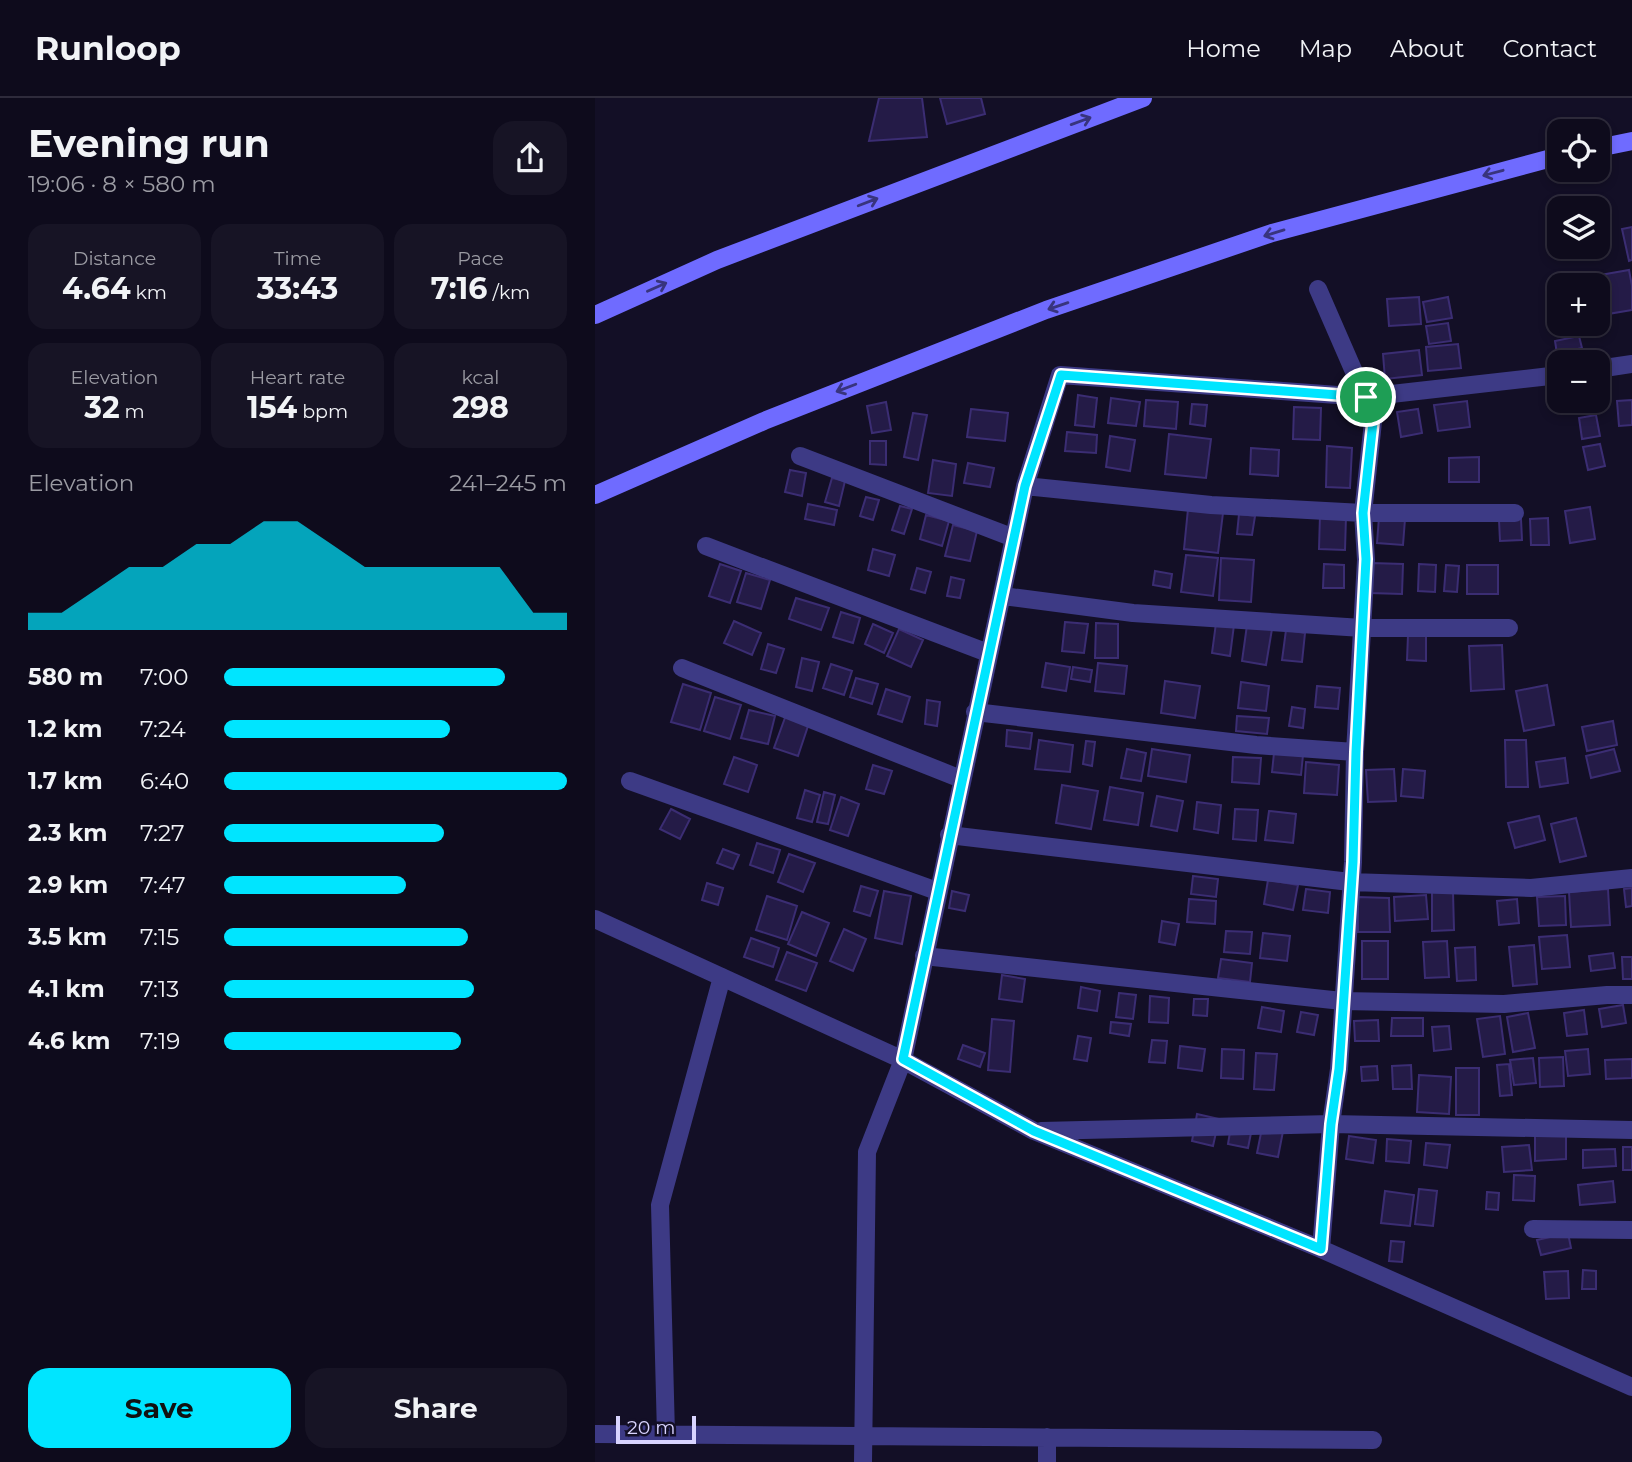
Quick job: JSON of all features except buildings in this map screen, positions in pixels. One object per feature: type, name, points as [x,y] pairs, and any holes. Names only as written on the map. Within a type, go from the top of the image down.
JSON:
[{"type":"street","points":[[595,315],[717,260],[1143,98]]},
{"type":"street","points":[[1610,146],[1632,141]]},
{"type":"street","points":[[595,495],[764,421],[1046,310],[1272,233],[1547,159]]},
{"type":"street","points":[[1318,289],[1366,397],[1373,422],[1363,513],[1366,559],[1353,862],[1339,1069],[1331,1124],[1321,1249]]},
{"type":"street","points":[[1610,367],[1632,364]]},
{"type":"street","points":[[863,1462],[867,1152],[903,1059],[1025,486],[1061,375],[1366,397],[1547,376]]},
{"type":"street","points":[[800,457],[1014,538]]},
{"type":"street","points":[[1025,486],[1211,505],[1363,513],[1515,513]]},
{"type":"street","points":[[706,546],[988,653]]},
{"type":"street","points":[[1003,596],[1133,612],[1362,628],[1509,628]]},
{"type":"street","points":[[682,668],[961,779]]},
{"type":"street","points":[[975,712],[1256,746],[1356,752]]},
{"type":"street","points":[[630,781],[937,891]]},
{"type":"street","points":[[949,835],[1350,882],[1531,888],[1632,878]]},
{"type":"street","points":[[595,919],[903,1059],[1034,1131],[1321,1249],[1632,1387]]},
{"type":"street","points":[[924,956],[1342,1002],[1504,1004],[1632,995]]},
{"type":"street","points":[[666,1434],[660,1205],[722,977]]},
{"type":"street","points":[[1034,1131],[1331,1124],[1632,1130]]},
{"type":"street","points":[[1533,1229],[1632,1230]]},
{"type":"street","points":[[595,1434],[1373,1440]]},
{"type":"street","points":[[1047,1437],[1047,1462]]},
{"type":"route","points":[[1061,375],[1366,397],[1373,422],[1363,513],[1366,559],[1353,862],[1339,1069],[1331,1124],[1321,1249],[1034,1131],[903,1059],[1025,486],[1061,375]]}]
